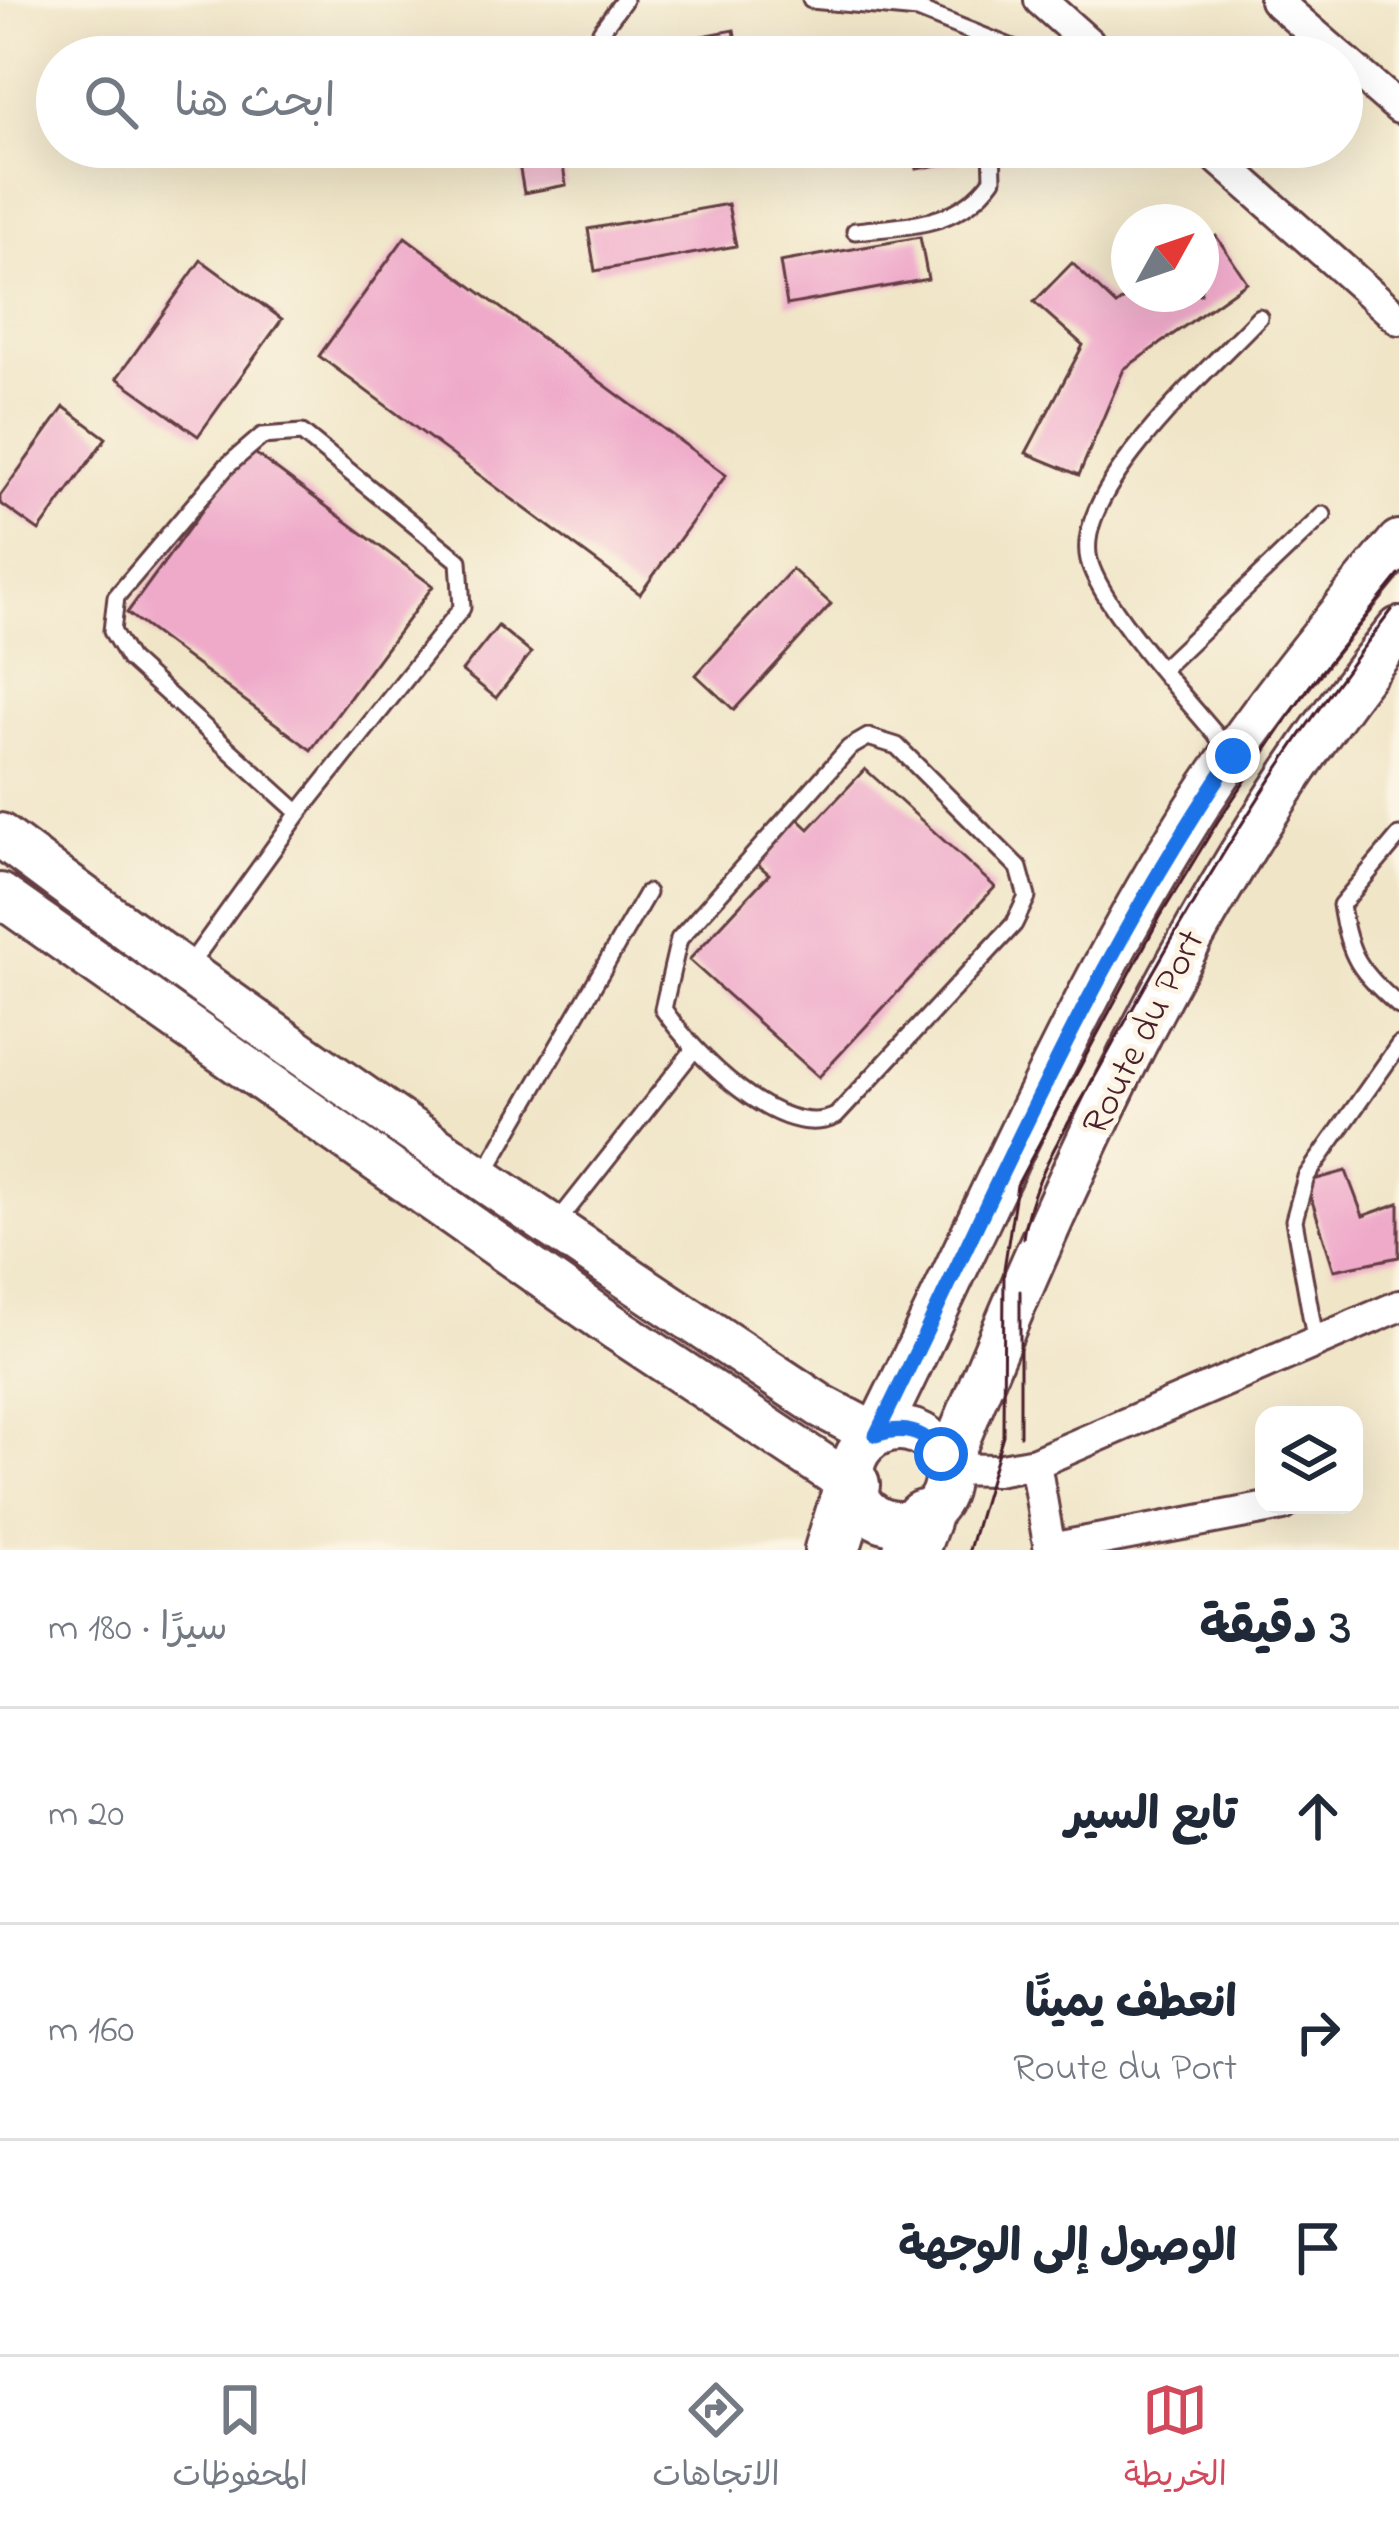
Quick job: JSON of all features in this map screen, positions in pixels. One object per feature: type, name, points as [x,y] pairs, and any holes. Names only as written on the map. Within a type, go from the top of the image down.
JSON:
[{"type":"highway","points":[[832,1550],[852,1485]]},
{"type":"main road","name":"Route du Port","points":[[876,1435],[998,1172],[1190,818],[1294,667],[1399,542]]},
{"type":"main road","name":"Route du Port","points":[[946,1468],[1020,1288],[1231,864],[1333,710],[1399,629]]},
{"type":"main road","points":[[0,835],[184,973],[480,1180],[821,1406],[876,1435]]},
{"type":"main road","points":[[0,895],[598,1316],[852,1485]]},
{"type":"main road","points":[[906,1429],[933,1442],[946,1468],[943,1497],[917,1534],[909,1523],[880,1520],[857,1499],[852,1485],[856,1456],[876,1435],[906,1429]]},
{"type":"street","points":[[1040,0],[1080,36]]},
{"type":"street","points":[[1275,0],[1316,36]]},
{"type":"street","points":[[1363,77],[1399,108]]},
{"type":"street","points":[[1228,168],[1399,319]]},
{"type":"street","points":[[946,1468],[996,1470],[1035,1463],[1315,1338],[1399,1306]]},
{"type":"street","points":[[1035,1463],[1050,1550],[1255,1510]]},
{"type":"lane","points":[[602,36],[624,0]]},
{"type":"lane","points":[[811,0],[918,10],[985,36]]},
{"type":"lane","points":[[855,230],[939,222],[963,211],[993,178],[993,168]]},
{"type":"lane","points":[[1233,756],[1104,593],[1088,558],[1094,512],[1119,469],[1258,316]]},
{"type":"lane","points":[[184,973],[299,813],[462,608],[464,579],[459,561],[302,433],[262,436],[227,466],[116,597],[112,632],[128,659],[299,813]]},
{"type":"lane","points":[[1163,668],[1323,515]]},
{"type":"lane","points":[[868,737],[897,746],[1019,868],[1027,896],[1014,924],[836,1117],[817,1126],[788,1120],[692,1052],[663,1009],[667,973],[679,939],[849,748],[868,737]]},
{"type":"lane","points":[[1399,836],[1341,905],[1347,943],[1361,972],[1399,1006]]},
{"type":"lane","points":[[480,1180],[647,893]]},
{"type":"lane","points":[[1315,1338],[1294,1220],[1306,1177],[1399,1045]]},
{"type":"lane","points":[[552,1228],[692,1052]]},
{"type":"building","points":[[734,30],[735,36],[702,36]]},
{"type":"building","points":[[520,168],[563,168],[566,185],[524,193]]},
{"type":"building","points":[[728,204],[736,246],[595,271],[588,229]]},
{"type":"building","points":[[405,237],[726,475],[640,594],[319,356]]},
{"type":"building","points":[[920,237],[928,279],[787,305],[780,262]]},
{"type":"building","points":[[1219,240],[1247,282],[1219,302]]},
{"type":"building","points":[[201,260],[282,319],[198,436],[117,378]]},
{"type":"building","points":[[1072,263],[1111,300],[1111,312],[1205,312],[1124,369],[1079,475],[1026,453],[1083,345],[1034,302]]},
{"type":"building","points":[[64,407],[106,438],[39,531],[0,503],[0,496]]},
{"type":"building","points":[[248,448],[433,586],[311,750],[127,613]]},
{"type":"building","points":[[792,569],[831,604],[734,710],[696,675]]},
{"type":"building","points":[[498,626],[531,653],[496,698],[462,671]]},
{"type":"building","points":[[865,769],[995,887],[819,1077],[689,960],[769,874],[755,862],[796,817],[809,829]]},
{"type":"building","points":[[1346,1171],[1363,1216],[1399,1203],[1399,1257],[1334,1270],[1306,1182]]},
{"type":"tram line","points":[[969,1550],[1003,1435],[1004,1269],[1017,1185],[1160,917],[1218,821],[1309,687],[1399,575]]},
{"type":"tram line","points":[[1023,1238],[1035,1192],[1055,1148],[1168,946],[1274,774],[1392,610]]},
{"type":"tram line","points":[[1020,1291],[1020,1435]]},
{"type":"route","points":[[941,1454],[933,1442],[906,1429],[876,1435],[998,1172],[1079,1016],[1190,818],[1233,756]]}]
